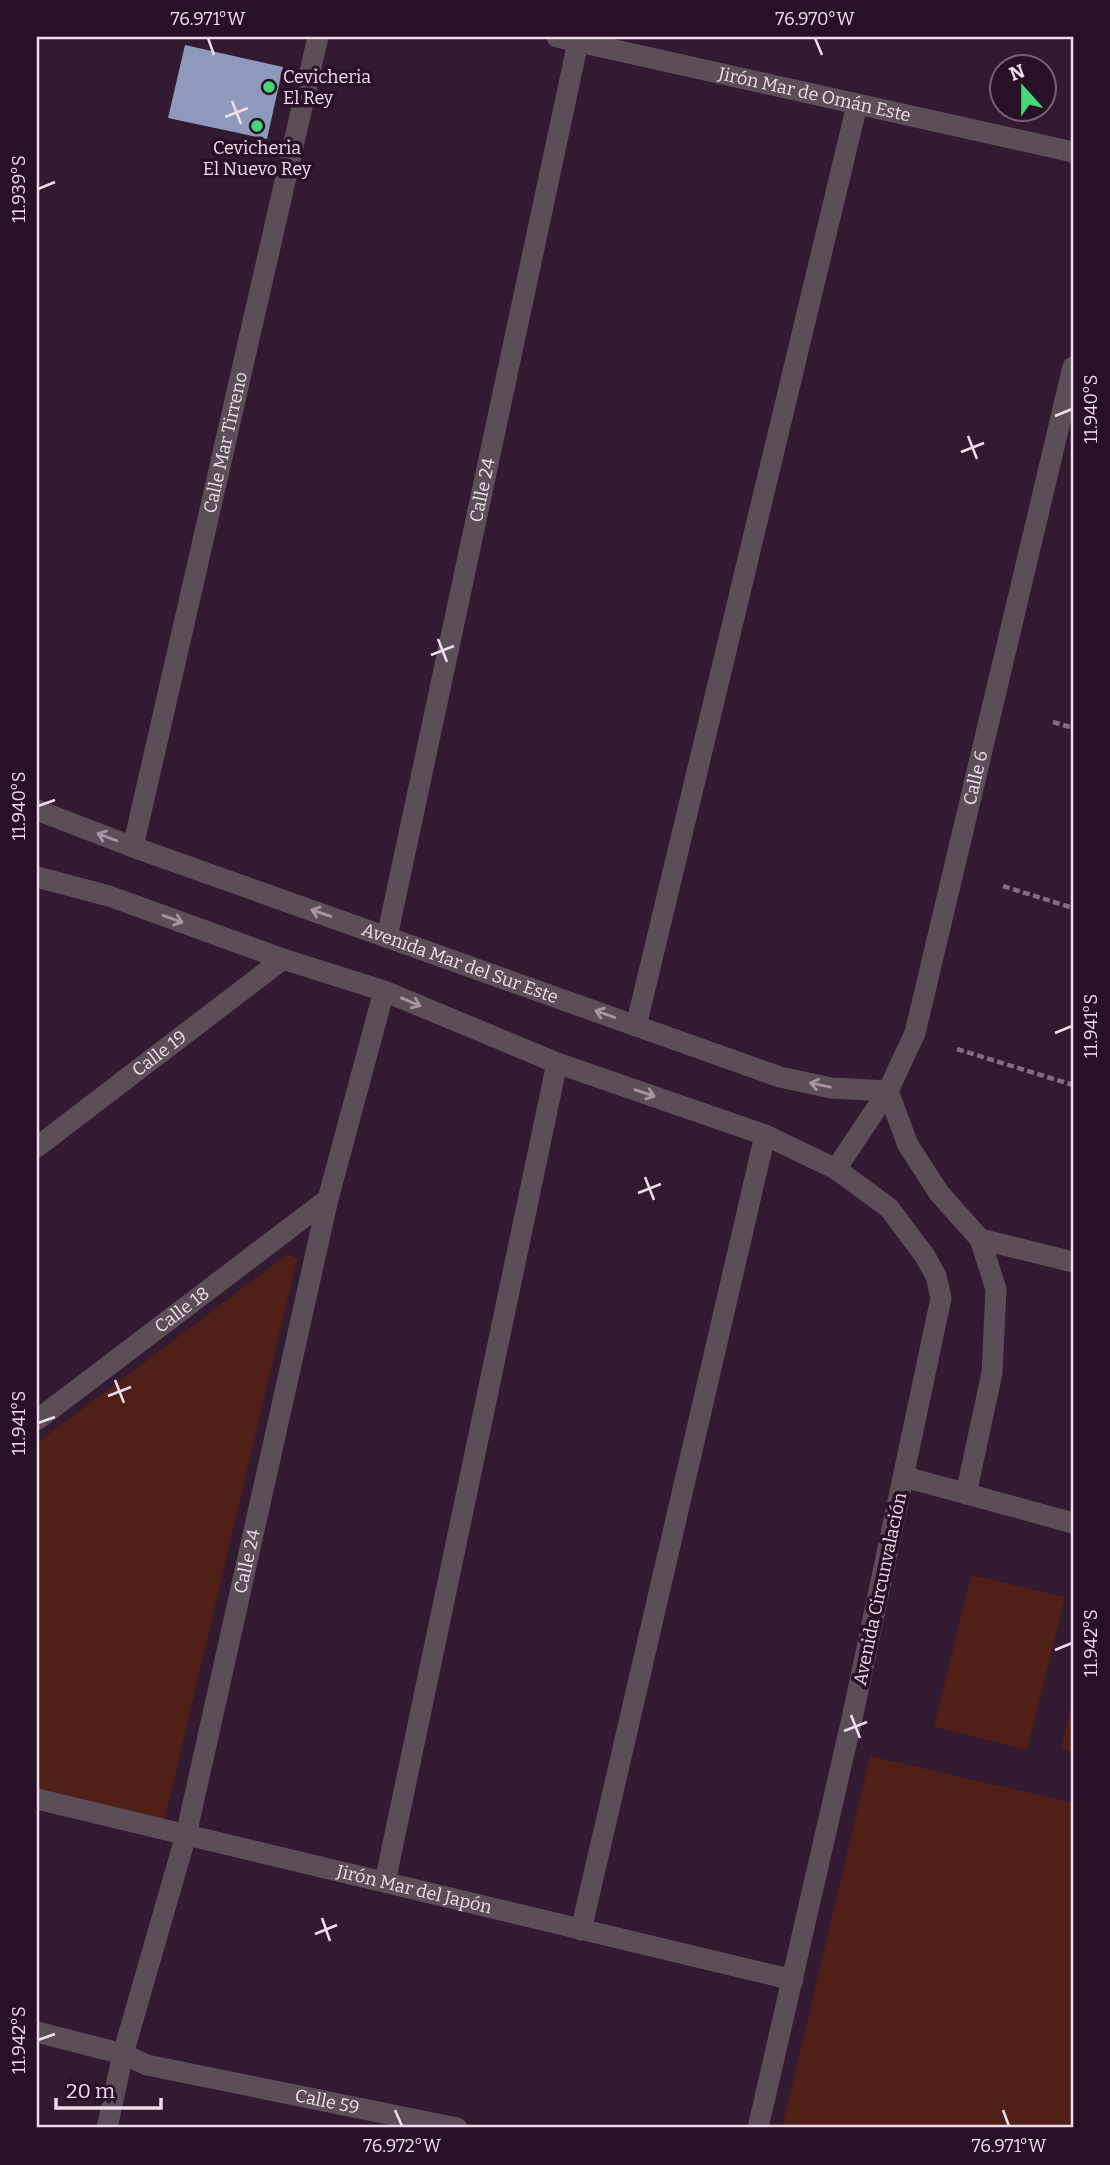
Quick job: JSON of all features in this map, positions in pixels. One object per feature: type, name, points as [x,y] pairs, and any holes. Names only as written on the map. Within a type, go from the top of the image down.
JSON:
[{"type":"street","name":"Calle Mar Tirreno","points":[[134,847],[318,37]]},
{"type":"street","name":"Jirón Mar de Omán Este","points":[[557,37],[1073,152]]},
{"type":"street","name":"Calle 24","points":[[387,937],[578,42]]},
{"type":"street","points":[[636,1026],[857,105]]},
{"type":"street","name":"Calle 6","points":[[836,1169],[888,1091],[915,1034],[1073,368]]},
{"type":"street","name":"Avenida Mar del Sur Este","points":[[37,810],[780,1077],[831,1088],[888,1091]]},
{"type":"street","points":[[37,877],[108,896],[283,959],[384,991],[557,1063],[765,1135],[836,1169]]},
{"type":"street","name":"Calle 19","points":[[37,1147],[283,959]]},
{"type":"street","name":"Calle 24","points":[[107,2128],[123,2054],[186,1835],[328,1199],[384,991]]},
{"type":"street","points":[[385,1882],[557,1063]]},
{"type":"street","points":[[888,1091],[908,1145],[939,1193],[980,1239],[996,1289],[992,1373],[966,1494]]},
{"type":"street","points":[[582,1930],[765,1135]]},
{"type":"street","name":"Avenida Circunvalación","points":[[758,2128],[905,1477],[941,1298],[936,1276],[925,1256],[889,1208],[836,1169]]},
{"type":"street","name":"Calle 18","points":[[37,1420],[328,1199]]},
{"type":"street","points":[[980,1239],[1073,1262]]},
{"type":"street","points":[[905,1477],[1073,1522]]},
{"type":"street","name":"Jirón Mar del Japón","points":[[37,1799],[793,1980]]},
{"type":"street","name":"Calle 59","points":[[37,2032],[123,2054],[146,2065],[457,2128]]},
{"type":"path","points":[[1053,722],[1073,728]]},
{"type":"path","points":[[1003,886],[1073,908]]},
{"type":"path","points":[[957,1049],[1073,1085]]},
{"type":"shaded area","points":[[288,1254],[297,1259],[164,1822],[37,1791],[37,1443]]},
{"type":"shaded area","points":[[971,1575],[1065,1597],[1027,1750],[934,1727]]},
{"type":"shaded area","points":[[1073,1697],[1073,1752],[1061,1749]]},
{"type":"shaded area","points":[[870,1756],[1073,1803],[1073,2128],[782,2128]]},
{"type":"building","points":[[185,45],[283,67],[267,139],[168,118]]},
{"type":"place","name":"Cevicheria El Rey","points":[[269,87]]},
{"type":"place","name":"Cevicheria El Nuevo Rey","points":[[257,126]]}]
